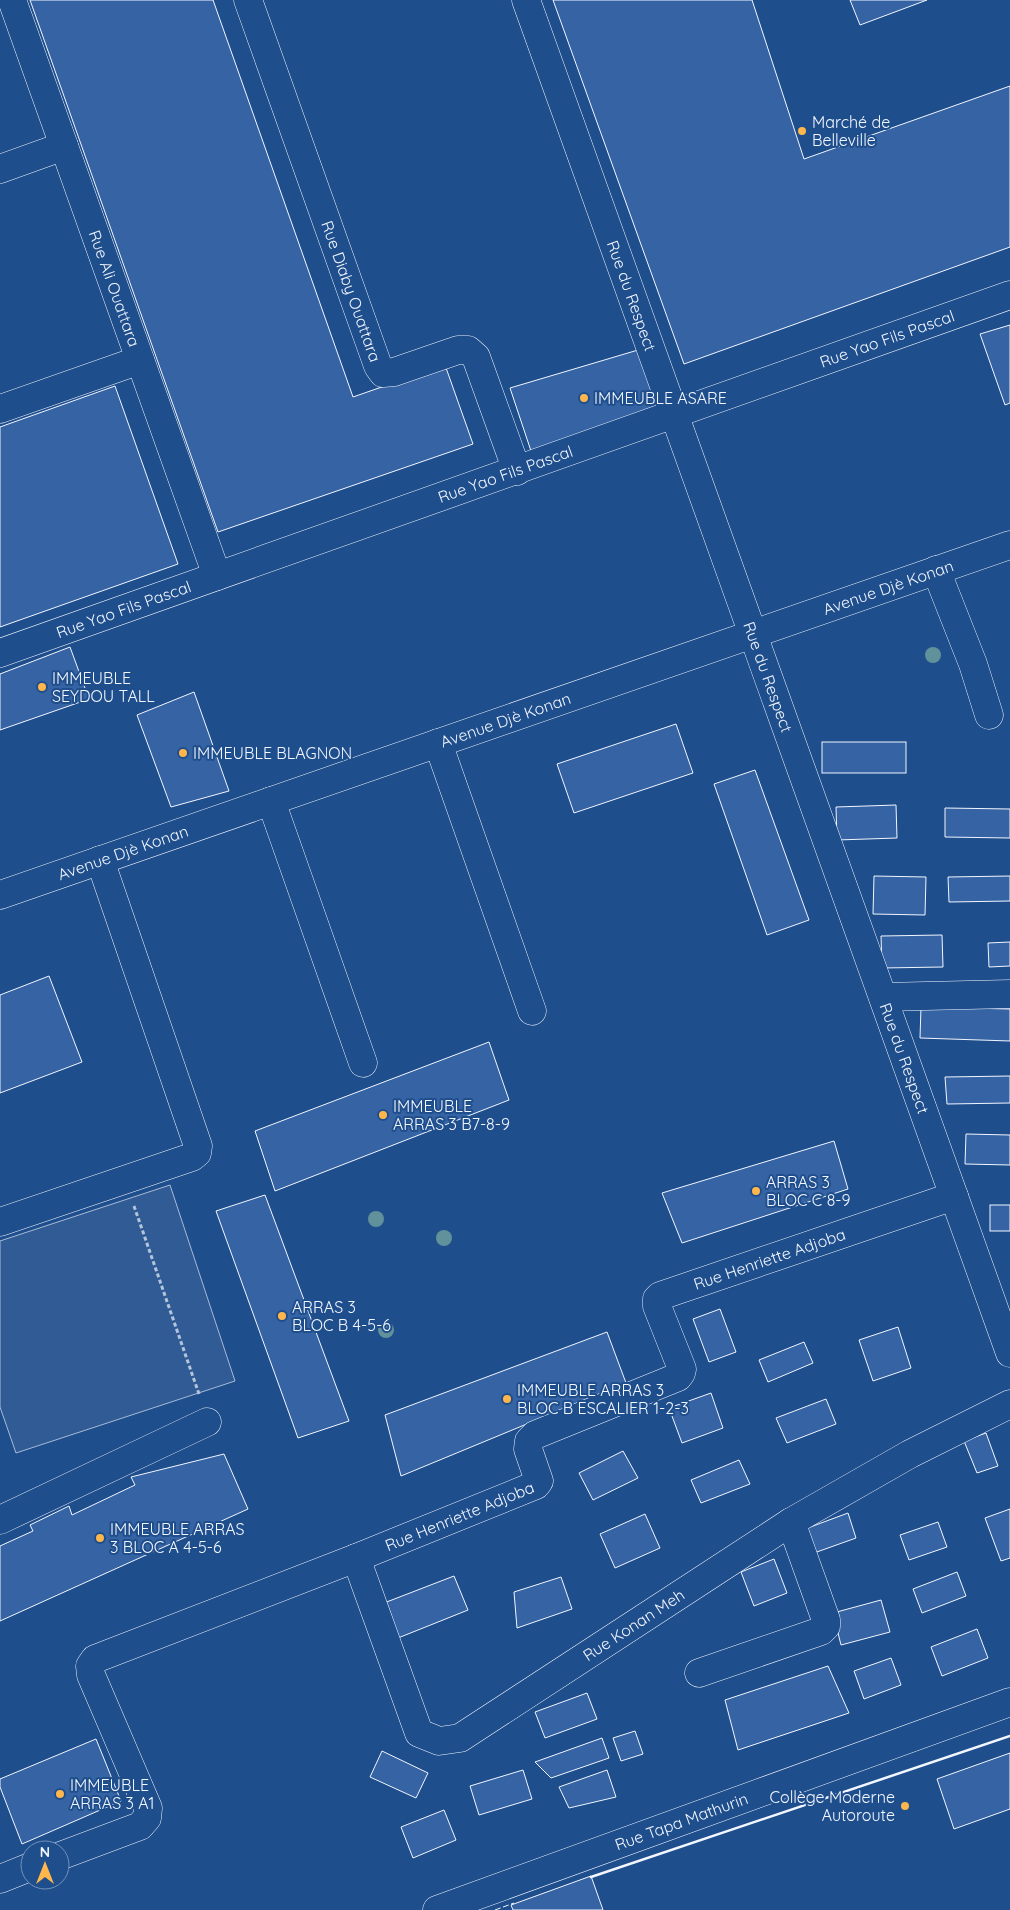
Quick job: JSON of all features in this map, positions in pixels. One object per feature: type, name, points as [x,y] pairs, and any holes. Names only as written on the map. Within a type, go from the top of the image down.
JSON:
[{"type":"street","name":"Rue Ali Ouattara","points":[[12,0],[217,576]]},
{"type":"street","name":"Rue Diaby Ouattara","points":[[248,0],[378,366],[383,373],[394,372],[458,350],[468,350],[476,357],[517,471]]},
{"type":"street","name":"Rue du Respect","points":[[526,0],[1010,1353]]},
{"type":"street","points":[[0,168],[64,146]]},
{"type":"street","name":"Rue Yao Fils Pascal","points":[[0,653],[1010,295]]},
{"type":"street","points":[[0,409],[140,360]]},
{"type":"street","name":"Avenue Djè Konan","points":[[0,895],[1010,545]]},
{"type":"street","points":[[936,570],[972,664],[989,715]]},
{"type":"street","points":[[438,743],[532,1011]]},
{"type":"street","points":[[271,801],[363,1063]]},
{"type":"street","points":[[0,1222],[192,1157],[197,1153],[198,1146],[100,860]]},
{"type":"street","points":[[883,997],[1010,994]]},
{"type":"street","name":"Rue Henriette Adjoba","points":[[70,1852],[140,1826],[147,1818],[148,1808],[90,1675],[90,1666],[95,1660],[536,1485],[539,1481],[528,1449],[529,1441],[535,1435],[678,1377],[681,1373],[682,1369],[657,1306],[657,1299],[660,1296],[954,1196]]},
{"type":"street","name":"Rue Konan Meh","points":[[356,1558],[419,1733],[439,1741],[460,1738],[791,1522],[910,1454],[1010,1404]]},
{"type":"street","points":[[0,1520],[207,1422]]},
{"type":"street","points":[[699,1673],[821,1631],[826,1626],[826,1620],[791,1522]]},
{"type":"street","name":"Rue Tapa Mathurin","points":[[437,1910],[1010,1702]]},
{"type":"street","points":[[0,1879],[20,1871]]},
{"type":"path","points":[[126,1179],[207,1422]]},
{"type":"shaded area","points":[[170,1185],[235,1381],[16,1453],[0,1407],[0,1241]]},
{"type":"building","points":[[30,0],[213,0],[353,397],[445,365],[473,444],[218,532]]},
{"type":"building","name":"Marché de Belleville","points":[[553,0],[752,0],[804,159],[1010,86],[1010,247],[684,364]]},
{"type":"building","points":[[850,0],[927,0],[860,25]]},
{"type":"building","points":[[1010,325],[1010,403],[1005,405],[980,334]]},
{"type":"building","name":"IMMEUBLE ASARE","points":[[638,350],[658,408],[531,451],[510,388]]},
{"type":"building","points":[[115,386],[178,564],[0,627],[0,427]]},
{"type":"building","name":"IMMEUBLE SEYDOU TALL","points":[[70,647],[89,699],[0,730],[0,674]]},
{"type":"building","name":"IMMEUBLE BLAGNON","points":[[194,692],[229,791],[171,807],[137,715]]},
{"type":"building","points":[[676,724],[693,773],[574,813],[557,764]]},
{"type":"building","points":[[822,742],[906,742],[906,773],[822,773]]},
{"type":"building","points":[[755,770],[809,920],[767,935],[714,784]]},
{"type":"building","points":[[896,805],[897,838],[837,840],[836,807]]},
{"type":"building","points":[[945,808],[1010,809],[1010,838],[945,837]]},
{"type":"building","points":[[874,876],[926,877],[925,915],[873,914]]},
{"type":"building","points":[[1010,876],[1010,901],[949,902],[948,877]]},
{"type":"building","points":[[942,935],[943,967],[882,968],[881,936]]},
{"type":"building","points":[[1010,942],[1010,966],[989,967],[988,943]]},
{"type":"building","points":[[49,976],[82,1062],[0,1093],[0,995]]},
{"type":"building","points":[[921,1007],[1010,1009],[1010,1041],[920,1038]]},
{"type":"building","name":"IMMEUBLE ARRAS 3 B7-8-9","points":[[489,1042],[509,1100],[275,1191],[255,1131]]},
{"type":"building","points":[[1010,1076],[1010,1103],[947,1104],[945,1077]]},
{"type":"building","points":[[966,1134],[1010,1135],[1010,1165],[965,1164]]},
{"type":"building","name":"ARRAS 3 BLOC C 8-9","points":[[834,1141],[848,1189],[682,1243],[662,1193]]},
{"type":"building","name":"ARRAS 3 BLOC B 4-5-6","points":[[265,1195],[349,1421],[298,1438],[216,1211]]},
{"type":"building","points":[[990,1205],[1010,1205],[1010,1231],[990,1231]]},
{"type":"building","points":[[720,1309],[736,1352],[709,1362],[693,1319]]},
{"type":"building","points":[[898,1327],[911,1368],[873,1381],[859,1340]]},
{"type":"building","name":"IMMEUBLE ARRAS 3 BLOC B ESCALIER 1-2-3","points":[[607,1332],[626,1383],[401,1476],[385,1415]]},
{"type":"building","points":[[804,1342],[813,1363],[768,1382],[759,1360]]},
{"type":"building","points":[[711,1393],[723,1428],[682,1443],[669,1408]]},
{"type":"building","points":[[826,1399],[836,1424],[787,1443],[776,1418]]},
{"type":"building","points":[[986,1433],[998,1466],[977,1473],[964,1441]]},
{"type":"building","points":[[623,1451],[638,1478],[593,1500],[579,1473]]},
{"type":"building","name":"IMMEUBLE ARRAS 3 BLOC A 4-5-6","points":[[224,1454],[248,1509],[0,1621],[0,1546],[33,1531],[30,1525],[69,1506],[72,1515],[135,1485],[131,1477]]},
{"type":"building","points":[[739,1460],[750,1484],[701,1503],[691,1480]]},
{"type":"building","points":[[1010,1509],[1010,1558],[1001,1561],[985,1518]]},
{"type":"building","points":[[848,1513],[856,1538],[814,1553],[805,1529]]},
{"type":"building","points":[[645,1514],[660,1548],[615,1568],[600,1534]]},
{"type":"building","points":[[938,1522],[947,1547],[909,1560],[900,1535]]},
{"type":"building","points":[[774,1559],[787,1593],[754,1606],[741,1572]]},
{"type":"building","points":[[957,1572],[966,1596],[922,1613],[913,1589]]},
{"type":"building","points":[[454,1576],[468,1610],[398,1638],[384,1603]]},
{"type":"building","points":[[561,1577],[572,1609],[517,1628],[514,1592]]},
{"type":"building","points":[[881,1600],[890,1632],[841,1645],[833,1613]]},
{"type":"building","points":[[977,1629],[988,1658],[942,1676],[931,1647]]},
{"type":"building","points":[[891,1658],[901,1685],[864,1699],[854,1671]]},
{"type":"building","points":[[828,1666],[849,1713],[738,1750],[725,1700]]},
{"type":"building","points":[[587,1693],[597,1719],[545,1738],[535,1712]]},
{"type":"building","points":[[635,1731],[643,1754],[621,1761],[613,1738]]},
{"type":"building","points":[[602,1738],[609,1758],[551,1778],[535,1762]]},
{"type":"building","name":"IMMEUBLE ARRAS 3 A1","points":[[96,1739],[121,1801],[31,1840],[20,1840],[0,1787],[0,1779]]},
{"type":"building","points":[[382,1751],[428,1773],[416,1798],[370,1777]]},
{"type":"building","points":[[1010,1753],[1010,1809],[954,1829],[937,1779]]},
{"type":"building","points":[[523,1770],[532,1799],[479,1815],[470,1786]]},
{"type":"building","points":[[607,1770],[616,1797],[569,1808],[559,1787]]},
{"type":"building","points":[[444,1810],[456,1840],[413,1858],[401,1827]]},
{"type":"building","points":[[591,1876],[603,1910],[513,1910],[511,1905]]},
{"type":"fence","points":[[495,1910],[514,1903]]},
{"type":"wall","points":[[591,1877],[1010,1736]]},
{"type":"place","name":"Marché de Belleville","points":[[802,131]]},
{"type":"place","name":"IMMEUBLE ASARE","points":[[584,398]]},
{"type":"place","name":"IMMEUBLE SEYDOU TALL","points":[[42,687]]},
{"type":"place","name":"IMMEUBLE BLAGNON","points":[[183,753]]},
{"type":"place","name":"IMMEUBLE ARRAS 3 B7-8-9","points":[[383,1115]]},
{"type":"place","name":"ARRAS 3 BLOC C 8-9","points":[[756,1191]]},
{"type":"place","name":"ARRAS 3 BLOC B 4-5-6","points":[[282,1316]]},
{"type":"place","name":"IMMEUBLE ARRAS 3 BLOC B ESCALIER 1-2-3","points":[[507,1399]]},
{"type":"place","name":"IMMEUBLE ARRAS 3 BLOC A 4-5-6","points":[[100,1538]]},
{"type":"place","name":"IMMEUBLE ARRAS 3 A1","points":[[60,1794]]},
{"type":"place","name":"Collège Moderne Autoroute","points":[[905,1806]]}]
